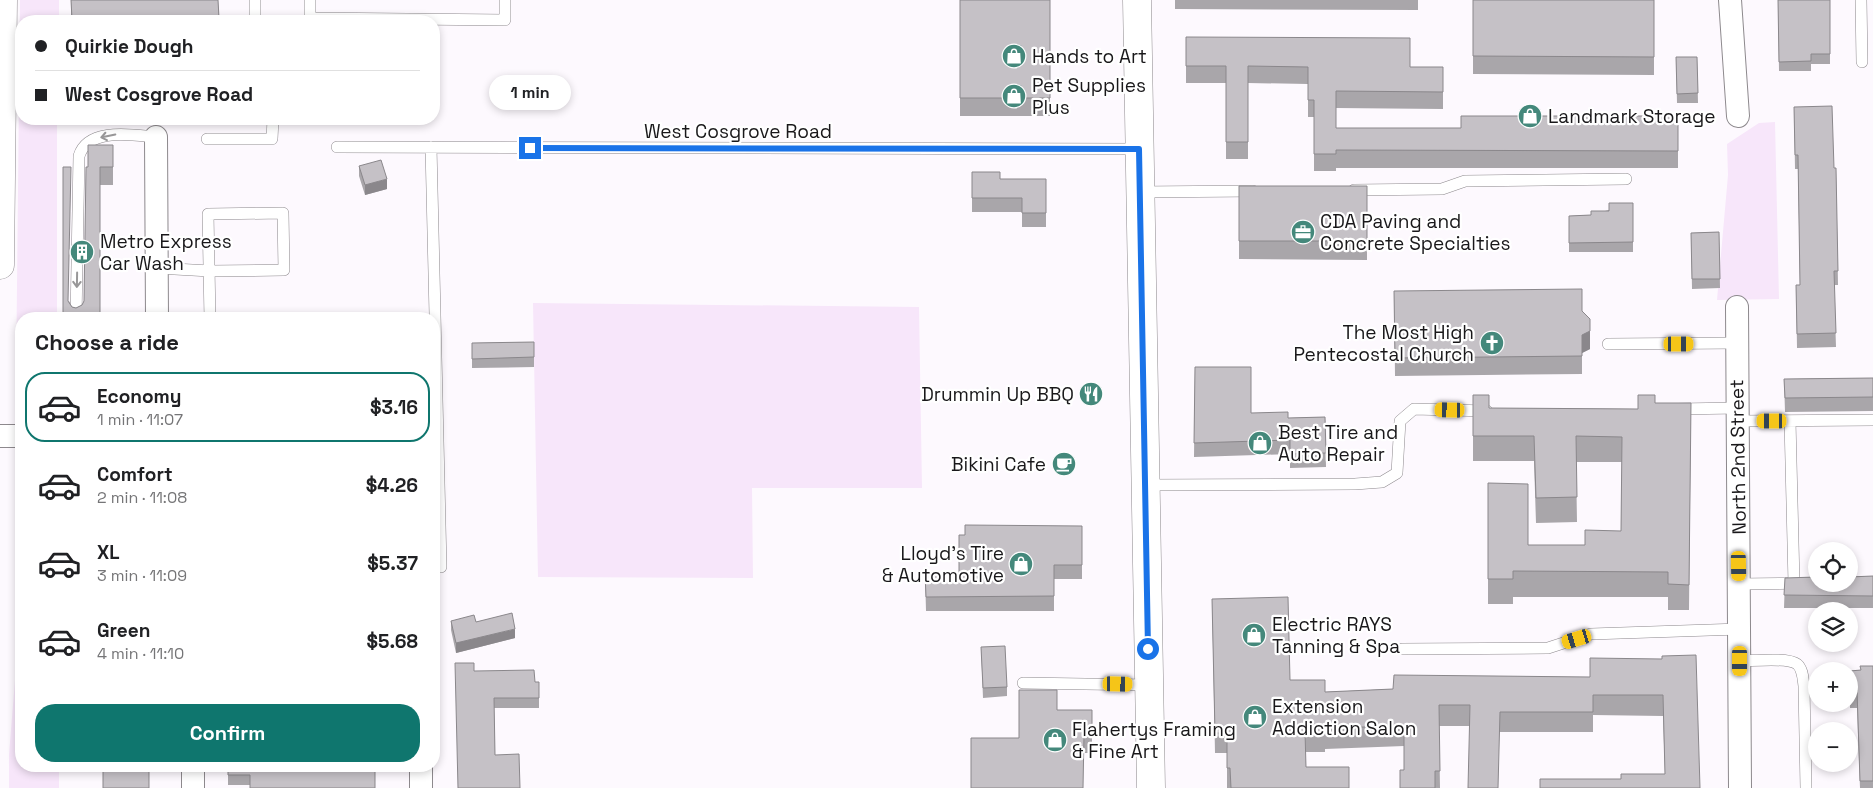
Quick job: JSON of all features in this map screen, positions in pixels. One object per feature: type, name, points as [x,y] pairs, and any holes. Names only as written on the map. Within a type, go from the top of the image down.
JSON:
[{"type":"main road","points":[[0,264],[3,0]]},
{"type":"main road","points":[[1137,0],[1151,788]]},
{"type":"street","points":[[1730,0],[1738,116]]},
{"type":"street","points":[[156,137],[157,312]]},
{"type":"street","name":"North 2nd Street","points":[[1737,307],[1740,788]]},
{"type":"street","points":[[0,436],[15,436]]},
{"type":"street","points":[[193,772],[193,788]]},
{"type":"street","points":[[420,772],[421,788]]},
{"type":"lane","points":[[255,0],[256,15]]},
{"type":"lane","points":[[308,15],[310,0]]},
{"type":"lane","points":[[440,20],[505,20],[505,0]]},
{"type":"lane","points":[[1861,0],[1862,62]]},
{"type":"lane","points":[[207,139],[272,139],[272,125]]},
{"type":"lane","points":[[76,312],[78,156],[81,148],[93,139],[121,133],[156,137]]},
{"type":"lane","name":"West Cosgrove Road","points":[[337,147],[1139,149]]},
{"type":"lane","points":[[431,147],[435,312]]},
{"type":"lane","points":[[1344,190],[1442,189],[1465,181],[1626,179]]},
{"type":"lane","points":[[1139,192],[1266,191]]},
{"type":"lane","points":[[157,268],[210,271],[284,270],[283,212],[208,214],[210,271],[210,312]]},
{"type":"lane","points":[[1608,344],[1737,343]]},
{"type":"lane","points":[[1145,485],[1355,484],[1382,482],[1397,473],[1400,421],[1414,409],[1501,411]]},
{"type":"lane","points":[[1667,410],[1738,414],[1790,421],[1873,420]]},
{"type":"lane","points":[[1790,421],[1794,583]]},
{"type":"lane","points":[[440,525],[441,567]]},
{"type":"lane","points":[[1740,584],[1808,583]]},
{"type":"lane","points":[[1402,649],[1548,648],[1591,634],[1740,629]]},
{"type":"lane","points":[[1740,661],[1790,661],[1798,664],[1802,671],[1806,788]]},
{"type":"lane","points":[[1023,683],[1148,685]]},
{"type":"shaded area","points":[[20,0],[59,0],[59,15],[20,15]]},
{"type":"shaded area","points":[[1775,122],[1779,299],[1717,300],[1728,175],[1727,144],[1759,123]]},
{"type":"shaded area","points":[[19,125],[57,125],[57,312],[17,312]]},
{"type":"shaded area","points":[[533,303],[919,307],[922,488],[752,488],[753,578],[538,577]]},
{"type":"shaded area","points":[[15,680],[15,772],[59,772],[59,788],[9,788],[9,754]]},
{"type":"building","points":[[71,0],[218,0],[219,15],[72,15]]},
{"type":"building","points":[[960,0],[1050,0],[1050,98],[960,98]]},
{"type":"building","points":[[1473,0],[1654,0],[1654,57],[1473,56]]},
{"type":"building","points":[[1778,0],[1830,0],[1830,54],[1811,54],[1811,61],[1779,62]]},
{"type":"building","points":[[1186,37],[1410,38],[1410,67],[1443,67],[1443,92],[1336,91],[1336,128],[1461,128],[1461,116],[1678,116],[1678,151],[1336,150],[1336,154],[1314,154],[1314,100],[1308,100],[1308,67],[1248,66],[1248,142],[1226,142],[1226,66],[1186,66]]},
{"type":"building","points":[[1676,57],[1697,57],[1698,93],[1677,94]]},
{"type":"building","points":[[1832,106],[1834,168],[1836,168],[1838,271],[1834,271],[1836,333],[1797,334],[1796,285],[1800,285],[1798,155],[1795,155],[1794,107]]},
{"type":"building","points":[[88,145],[113,145],[113,167],[100,167],[100,312],[63,312],[63,167],[71,167],[68,301],[72,307],[76,308],[82,305],[84,301],[86,167],[88,167]]},
{"type":"building","points":[[381,160],[387,179],[365,185],[359,166]]},
{"type":"building","points":[[972,172],[1000,172],[1000,179],[1046,179],[1046,213],[1022,213],[1022,198],[972,198]]},
{"type":"building","name":"CDA Paving and Concrete Specialties","points":[[1239,186],[1367,186],[1367,241],[1239,241]]},
{"type":"building","points":[[1609,203],[1633,203],[1633,242],[1569,243],[1569,216],[1591,215],[1591,211],[1609,211]]},
{"type":"building","points":[[1719,232],[1720,279],[1692,279],[1691,233]]},
{"type":"building","name":"The Most High Pentecostal Church","points":[[1582,289],[1582,311],[1590,319],[1590,331],[1582,335],[1582,356],[1395,358],[1394,291]]},
{"type":"building","points":[[534,342],[534,357],[472,359],[472,343]]},
{"type":"building","points":[[1195,367],[1251,367],[1251,413],[1288,412],[1288,418],[1325,417],[1326,453],[1290,454],[1290,440],[1194,443]]},
{"type":"building","points":[[1873,378],[1873,397],[1785,398],[1784,379]]},
{"type":"building","points":[[1473,395],[1489,395],[1489,408],[1638,409],[1638,395],[1655,395],[1655,403],[1691,403],[1689,585],[1668,584],[1668,572],[1513,571],[1513,579],[1488,579],[1488,483],[1528,484],[1528,545],[1585,545],[1585,530],[1621,531],[1622,437],[1576,436],[1577,497],[1536,498],[1534,436],[1473,436]]},
{"type":"building","points":[[965,525],[1082,526],[1082,565],[1054,565],[1054,596],[926,597],[925,573],[959,573],[959,535],[965,535]]},
{"type":"building","points":[[1873,576],[1873,596],[1784,595],[1785,578],[1808,577],[1808,592],[1858,592],[1858,577]]},
{"type":"building","points":[[1288,597],[1290,680],[1325,680],[1325,692],[1393,689],[1394,675],[1590,677],[1590,658],[1662,659],[1662,656],[1696,655],[1700,788],[1540,788],[1540,779],[1621,779],[1621,774],[1665,774],[1663,695],[1593,695],[1593,712],[1500,712],[1498,788],[1468,788],[1470,705],[1439,705],[1440,771],[1435,771],[1435,788],[1400,788],[1400,770],[1404,770],[1404,726],[1325,728],[1325,732],[1305,732],[1306,767],[1349,767],[1349,788],[1231,788],[1230,768],[1227,768],[1227,733],[1215,733],[1212,599]]},
{"type":"building","points":[[512,613],[515,629],[456,643],[451,621],[474,615],[476,622]]},
{"type":"building","points":[[1005,646],[1007,687],[983,688],[981,647]]},
{"type":"building","points":[[455,663],[474,663],[474,671],[534,670],[535,682],[539,682],[539,698],[494,698],[495,755],[519,754],[520,788],[458,788]]},
{"type":"building","points":[[1860,666],[1873,666],[1873,781],[1860,781],[1858,670],[1861,670]]},
{"type":"building","points":[[1019,690],[1057,690],[1057,710],[1092,710],[1092,736],[1084,735],[1083,788],[971,788],[971,738],[1019,738]]},
{"type":"building","points":[[103,772],[149,772],[149,788],[103,788]]},
{"type":"building","points":[[228,772],[375,772],[375,788],[250,788],[250,775],[228,775]]},
{"type":"place","name":"Hands to Art","points":[[1014,56]]},
{"type":"place","name":"Pet Supplies Plus","points":[[1014,96]]},
{"type":"place","name":"Landmark Storage","points":[[1530,116]]},
{"type":"place","name":"CDA Paving and Concrete Specialties","points":[[1303,232]]},
{"type":"place","name":"Metro Express Car Wash","points":[[82,252]]},
{"type":"place","name":"The Most High Pentecostal Church","points":[[1492,343]]},
{"type":"place","name":"Drummin Up BBQ","points":[[1091,394]]},
{"type":"place","name":"Best Tire and Auto Repair","points":[[1260,443]]},
{"type":"place","name":"Bikini Cafe","points":[[1064,464]]},
{"type":"place","name":"Lloyd's Tire & Automotive","points":[[1021,564]]},
{"type":"place","name":"Electric RAYS Tanning & Spa","points":[[1254,635]]},
{"type":"place","name":"Extension Addiction Salon","points":[[1255,717]]},
{"type":"place","name":"Flahertys Framing & Fine Art","points":[[1055,740]]},
{"type":"route","points":[[530,148],[1139,149],[1148,649]]}]
